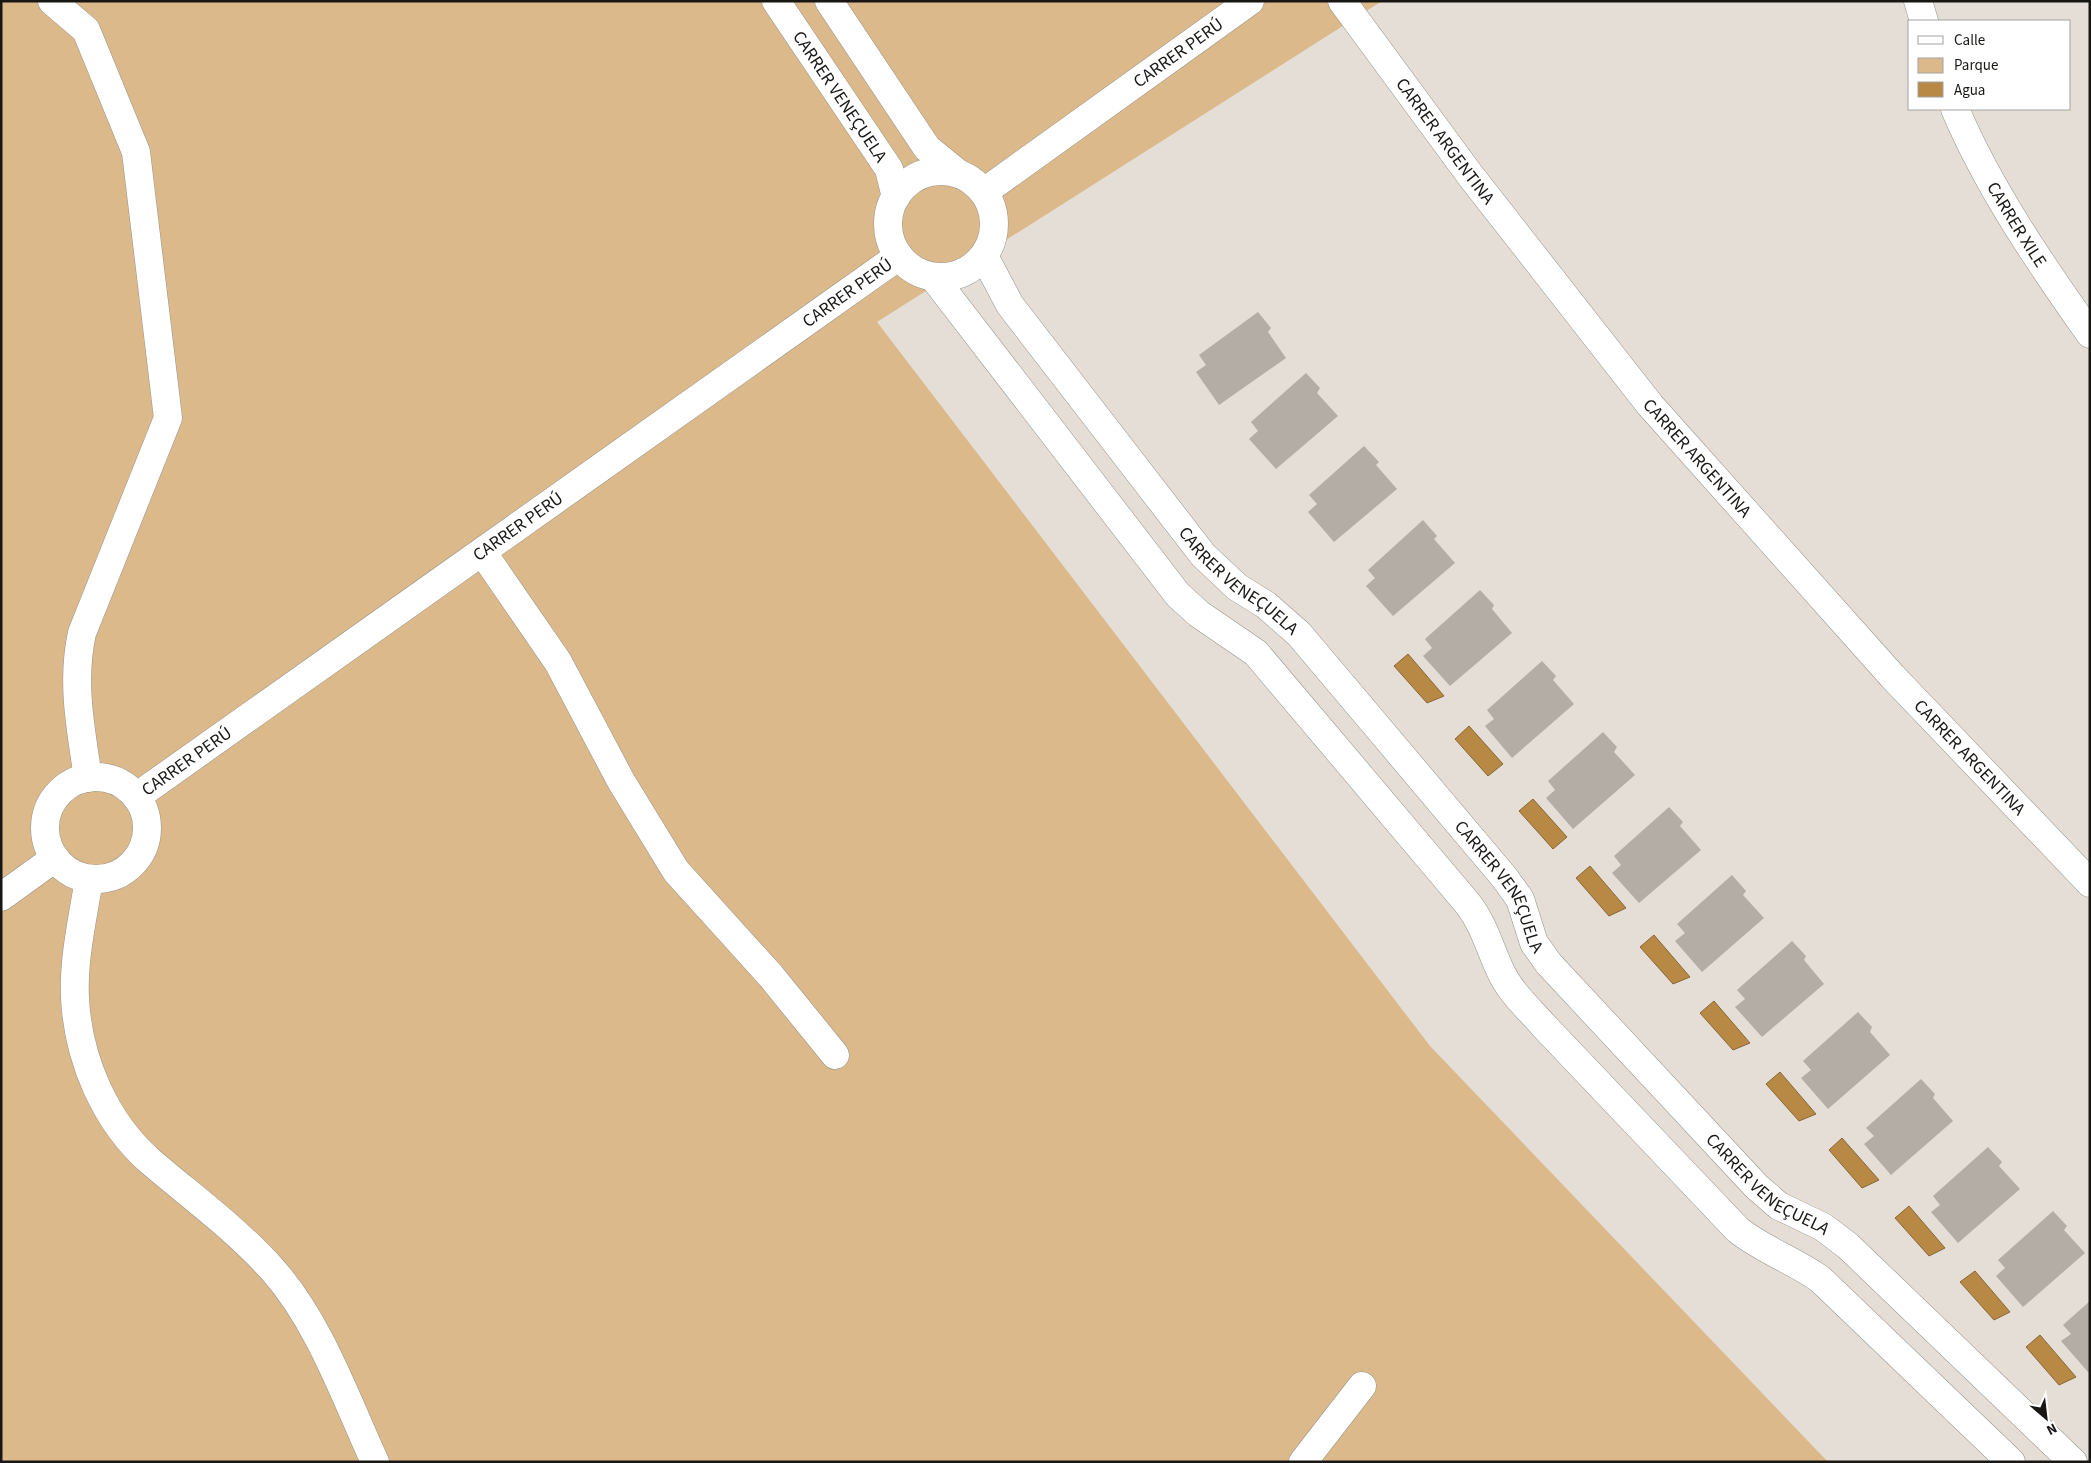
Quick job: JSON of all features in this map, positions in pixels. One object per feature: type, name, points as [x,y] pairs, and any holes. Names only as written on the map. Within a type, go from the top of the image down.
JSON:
[{"type":"street","points":[[52,1],[86,30],[136,152],[168,418],[82,633],[78,651],[77,696],[88,778]]},
{"type":"street","name":"CARRER VENEÇUELA","points":[[776,1],[889,169],[896,196]]},
{"type":"street","points":[[829,1],[927,148],[959,174],[972,180],[984,192],[992,207],[995,226],[991,243],[984,256],[969,270],[952,277],[934,278],[917,272],[899,256],[892,246],[888,230],[889,212],[896,196],[907,184],[922,175],[939,171],[959,174]]},
{"type":"street","name":"CARRER PERÚ","points":[[984,192],[1250,1]]},
{"type":"street","name":"CARRER ARGENTINA","points":[[1342,1],[1470,175],[1650,406],[1893,677],[2090,884]]},
{"type":"street","points":[[1918,1],[1924,20]]},
{"type":"street","name":"CARRER XILE","points":[[1956,110],[1993,184],[2019,228],[2090,334]]},
{"type":"street","name":"CARRER PERÚ","points":[[136,797],[483,553],[899,256]]},
{"type":"street","name":"CARRER VENEÇUELA","points":[[984,256],[992,275],[1015,312],[1203,555],[1237,587],[1266,605],[1299,634],[1504,877],[1520,899],[1534,942],[1549,964],[1757,1187],[1779,1206],[1823,1227],[1848,1246],[2074,1462]]},
{"type":"street","name":"CARRER VENEÇUELA","points":[[934,278],[1178,595],[1199,614],[1256,653],[1468,904],[1485,929],[1502,975],[1516,995],[1544,1026],[1738,1230],[1763,1249],[1789,1260],[1820,1279],[2012,1462]]},
{"type":"street","points":[[483,553],[558,662],[621,781],[676,872],[771,976],[835,1055]]},
{"type":"street","points":[[98,777],[115,780],[130,789],[136,797],[146,818],[147,835],[142,851],[132,864],[118,874],[102,879],[89,879],[70,873],[48,848],[45,831],[47,814],[54,799],[66,786],[88,778],[98,777]]},
{"type":"street","points":[[1,897],[55,858]]},
{"type":"street","points":[[89,879],[78,954],[75,998],[80,1038],[95,1087],[119,1126],[149,1160],[210,1209],[272,1270],[300,1304],[375,1462]]},
{"type":"street","points":[[1303,1462],[1362,1386]]},
{"type":"green space","points":[[1,1],[1382,1],[877,322],[1430,1046],[1828,1462],[1,1462]]},
{"type":"water","points":[[1408,654],[1444,696],[1427,703],[1394,666]]},
{"type":"water","points":[[1469,726],[1503,764],[1488,776],[1455,739]]},
{"type":"water","points":[[1533,799],[1567,837],[1553,849],[1519,811]]},
{"type":"water","points":[[1590,866],[1626,908],[1609,916],[1576,878]]},
{"type":"water","points":[[1654,935],[1690,977],[1673,984],[1640,947]]},
{"type":"water","points":[[1714,1001],[1750,1043],[1733,1050],[1700,1013]]},
{"type":"water","points":[[1780,1072],[1816,1114],[1799,1121],[1766,1084]]},
{"type":"water","points":[[1842,1138],[1879,1180],[1862,1188],[1829,1150]]},
{"type":"water","points":[[1909,1206],[1945,1248],[1929,1256],[1895,1218]]},
{"type":"water","points":[[1975,1271],[2010,1312],[1994,1320],[1960,1282]]},
{"type":"water","points":[[2040,1335],[2076,1377],[2059,1385],[2026,1347]]},
{"type":"building","points":[[1258,312],[1271,328],[1268,332],[1286,358],[1219,405],[1196,372],[1206,365],[1199,355]]},
{"type":"building","points":[[1306,373],[1320,388],[1317,393],[1338,416],[1276,469],[1249,439],[1258,431],[1251,422]]},
{"type":"building","points":[[1364,446],[1379,462],[1376,465],[1397,489],[1334,542],[1308,512],[1317,504],[1309,495]]},
{"type":"building","points":[[1423,520],[1437,536],[1434,539],[1455,563],[1393,616],[1366,586],[1375,578],[1368,570]]},
{"type":"building","points":[[1480,590],[1494,605],[1492,609],[1512,633],[1450,686],[1423,656],[1432,648],[1425,639]]},
{"type":"building","points":[[1542,661],[1556,676],[1553,680],[1574,704],[1512,758],[1485,726],[1494,719],[1487,710]]},
{"type":"building","points":[[1603,732],[1617,747],[1614,752],[1635,775],[1573,829],[1546,798],[1555,790],[1548,781]]},
{"type":"building","points":[[1669,807],[1683,822],[1680,826],[1701,850],[1639,903],[1612,873],[1621,865],[1614,856]]},
{"type":"building","points":[[1732,875],[1746,891],[1743,895],[1764,918],[1702,972],[1675,941],[1685,933],[1677,924]]},
{"type":"building","points":[[1792,941],[1806,956],[1804,960],[1824,984],[1762,1037],[1735,1007],[1745,999],[1737,990]]},
{"type":"building","points":[[1858,1012],[1872,1027],[1870,1032],[1890,1055],[1828,1109],[1801,1078],[1811,1070],[1803,1061]]},
{"type":"building","points":[[1921,1079],[1935,1094],[1933,1098],[1953,1121],[1891,1175],[1864,1144],[1874,1136],[1866,1128]]},
{"type":"building","points":[[1988,1147],[2002,1162],[1999,1166],[2020,1189],[1958,1243],[1931,1212],[1940,1205],[1933,1196]]},
{"type":"building","points":[[2053,1211],[2067,1226],[2064,1230],[2085,1253],[2023,1307],[1996,1276],[2005,1268],[1998,1260]]},
{"type":"building","points":[[2090,1301],[2090,1371],[2088,1372],[2061,1341],[2071,1334],[2063,1325]]}]
